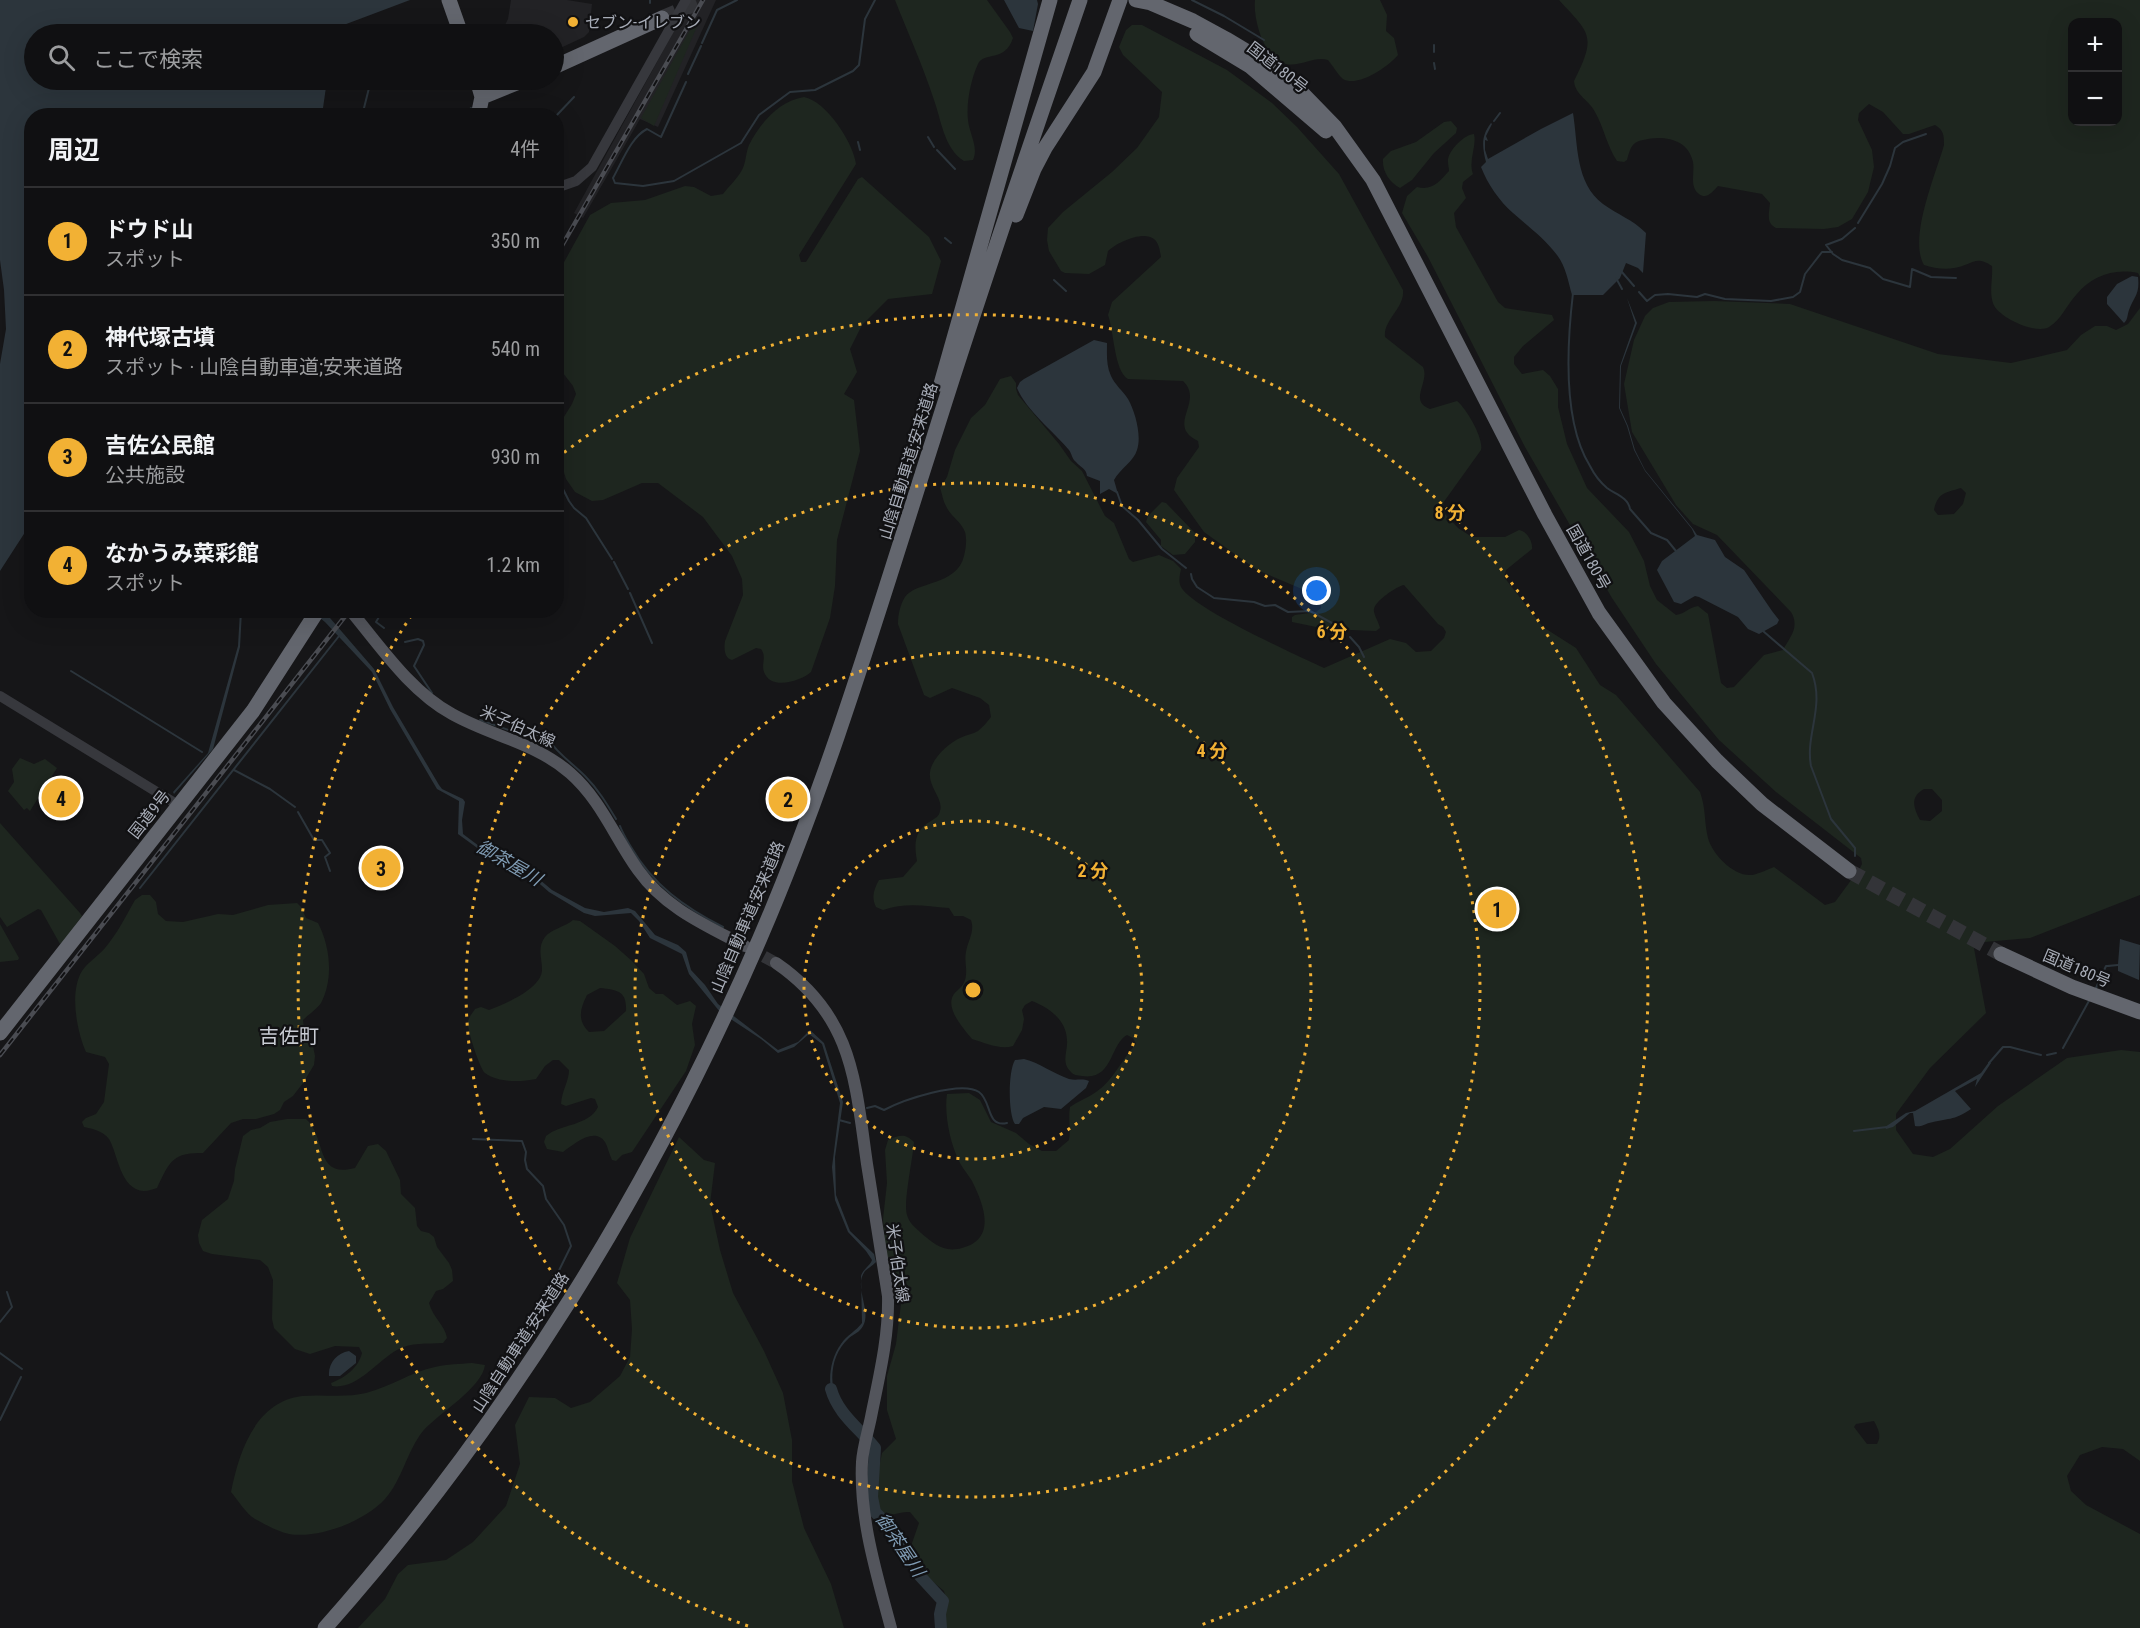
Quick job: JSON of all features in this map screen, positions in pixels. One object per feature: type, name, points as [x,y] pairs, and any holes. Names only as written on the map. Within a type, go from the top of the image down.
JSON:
[{"type":"highway","points":[[449,0],[457,24]]},
{"type":"highway","points":[[912,504],[951,345],[1050,0]]},
{"type":"highway","name":"山陰自動車道;安来道路","points":[[325,1628],[434,1497],[476,1441],[527,1366],[587,1272],[658,1149],[737,990],[760,939],[822,780],[873,632],[1000,232],[1080,0]]},
{"type":"highway","points":[[934,436],[1034,169],[1058,126],[1079,98],[1094,72],[1120,0]]},
{"type":"highway","name":"国道180号","points":[[1125,0],[1146,12],[1187,29],[1250,66],[1328,132],[1382,197]]},
{"type":"highway","name":"国道180号","points":[[1136,0],[1151,3],[1207,28],[1266,63],[1299,90],[1335,127],[1373,180],[1576,574],[1611,630],[1664,702],[1717,761],[1762,804],[1849,871]]},
{"type":"highway","points":[[564,62],[662,18]]},
{"type":"highway","points":[[480,90],[482,97],[480,108]]},
{"type":"highway","points":[[482,97],[499,90]]},
{"type":"highway","name":"国道9号","points":[[0,1033],[252,711],[313,618]]},
{"type":"highway","name":"国道180号","points":[[2001,954],[2072,987],[2140,1012]]},
{"type":"main road","name":"米子伯太線","points":[[357,618],[418,688],[443,709],[533,749],[569,772],[591,795],[633,862],[655,891],[688,917],[745,946]]},
{"type":"main road","name":"米子伯太線","points":[[777,963],[810,990],[840,1033],[850,1060],[858,1100],[888,1296],[886,1346],[862,1461],[865,1511],[876,1572],[891,1628]]},
{"type":"street","points":[[564,185],[576,181],[592,166],[686,0]]},
{"type":"street","points":[[0,696],[178,805]]},
{"type":"shaded area","points":[[511,0],[567,0],[592,4],[589,32],[584,37],[564,46],[564,24],[506,24]]},
{"type":"shaded area","points":[[691,0],[716,0],[658,127],[640,119],[583,218],[574,213]]},
{"type":"shaded area","points":[[895,0],[987,0],[1013,38],[1005,51],[981,60],[973,77],[968,99],[968,113],[975,150],[973,160],[964,161],[957,156],[944,133],[925,75]]},
{"type":"shaded area","points":[[1255,0],[1380,0],[1387,15],[1386,31],[1394,38],[1398,55],[1381,70],[1357,81],[1343,79],[1328,60],[1318,59],[1292,65],[1278,61],[1266,47],[1258,28]]},
{"type":"shaded area","points":[[1559,0],[2140,0],[2140,277],[2138,273],[2120,272],[2096,278],[2082,288],[2053,324],[2043,329],[2035,329],[2009,319],[1996,308],[1991,294],[1992,266],[1981,261],[1947,269],[1924,265],[1919,239],[1921,223],[1944,145],[1943,134],[1935,125],[1903,134],[1883,112],[1869,104],[1859,113],[1858,120],[1872,150],[1874,167],[1868,192],[1852,219],[1838,227],[1776,228],[1769,221],[1770,203],[1762,194],[1718,186],[1710,194],[1702,196],[1694,187],[1693,162],[1690,154],[1680,143],[1673,140],[1658,138],[1639,141],[1632,147],[1627,160],[1617,161],[1595,112],[1575,86],[1574,81],[1588,44],[1587,36],[1578,21]]},
{"type":"shaded area","points":[[700,17],[654,126],[641,118],[696,19]]},
{"type":"shaded area","points":[[1132,25],[1142,25],[1227,70],[1272,103],[1339,174],[1403,290],[1401,303],[1387,325],[1385,337],[1423,367],[1424,379],[1420,396],[1424,406],[1430,409],[1457,401],[1470,417],[1480,439],[1481,450],[1443,503],[1445,514],[1458,528],[1472,537],[1505,537],[1519,530],[1529,537],[1532,549],[1506,570],[1504,577],[1543,627],[1576,648],[1600,685],[1616,695],[1700,792],[1708,838],[1714,851],[1731,868],[1745,875],[1752,875],[1774,867],[1825,905],[1835,902],[1860,868],[1861,858],[1776,792],[1719,740],[1656,664],[1612,598],[1525,447],[1428,257],[1402,213],[1407,196],[1417,187],[1427,188],[1438,182],[1449,171],[1448,158],[1453,148],[1466,137],[1474,134],[1471,164],[1473,174],[1463,182],[1462,188],[1466,198],[1454,213],[1456,227],[1498,302],[1505,308],[1552,315],[1554,320],[1523,346],[1514,357],[1514,364],[1522,374],[1543,370],[1558,389],[1558,407],[1567,444],[1587,488],[1629,532],[1644,561],[1650,586],[1657,600],[1676,615],[1698,606],[1708,614],[1721,683],[1727,688],[1734,687],[1764,655],[1783,650],[1793,632],[1795,622],[1791,612],[1717,535],[1693,524],[1676,505],[1632,432],[1624,384],[1634,340],[1645,316],[1653,308],[1669,302],[1790,304],[1938,354],[2011,363],[2067,350],[2081,335],[2095,326],[2107,326],[2116,330],[2128,324],[2140,308],[2140,895],[2030,938],[1973,943],[1986,1013],[1930,1068],[1896,1114],[1896,1130],[1913,1154],[1933,1157],[1950,1149],[1998,1106],[2067,1058],[2121,1050],[2140,1052],[2140,1461],[2123,1449],[2102,1447],[2080,1455],[2067,1476],[2071,1491],[2086,1505],[2140,1534],[2140,1628],[944,1628],[942,1620],[947,1602],[944,1591],[926,1576],[911,1546],[919,1523],[910,1512],[882,1514],[876,1505],[882,1453],[896,1439],[887,1410],[887,1376],[896,1344],[904,1293],[887,1269],[883,1219],[887,1183],[885,1150],[888,1140],[902,1136],[914,1142],[906,1201],[907,1215],[913,1225],[930,1241],[945,1248],[956,1249],[973,1244],[984,1229],[985,1220],[976,1190],[960,1164],[953,1146],[948,1128],[947,1094],[969,1093],[980,1100],[991,1122],[1016,1133],[1042,1151],[1056,1151],[1069,1140],[1070,1107],[1102,1087],[1136,1044],[1133,1038],[1127,1035],[1121,1040],[1110,1061],[1100,1073],[1092,1076],[1074,1075],[1066,1064],[1067,1040],[1064,1026],[1056,1015],[1032,1001],[1022,1010],[1024,1019],[1022,1030],[1013,1046],[998,1047],[972,1039],[956,1018],[951,1006],[954,994],[965,980],[967,948],[972,932],[971,920],[963,916],[954,916],[949,908],[908,905],[883,910],[876,907],[874,903],[874,893],[879,880],[903,877],[917,861],[918,833],[939,813],[940,802],[930,777],[934,761],[951,743],[978,731],[991,717],[989,705],[980,698],[952,688],[930,698],[924,695],[898,624],[905,597],[918,588],[953,573],[960,566],[964,556],[965,532],[948,510],[940,488],[947,477],[955,450],[971,418],[985,405],[1000,379],[1011,376],[1016,383],[1018,395],[1071,461],[1082,471],[1105,516],[1114,523],[1129,559],[1133,562],[1159,555],[1173,561],[1181,569],[1179,580],[1181,587],[1189,596],[1224,619],[1324,668],[1390,639],[1406,643],[1416,652],[1431,651],[1444,638],[1446,632],[1404,585],[1387,594],[1375,606],[1374,613],[1380,628],[1376,631],[1326,629],[1292,622],[1292,617],[1295,615],[1316,612],[1321,608],[1321,602],[1316,595],[1257,570],[1204,532],[1174,490],[1177,478],[1199,447],[1198,441],[1189,435],[1185,428],[1190,397],[1189,389],[1183,381],[1128,379],[1123,375],[1117,359],[1108,315],[1112,302],[1161,257],[1157,243],[1154,239],[1143,236],[1123,241],[1108,251],[1105,265],[1089,274],[1061,271],[1049,251],[1047,240],[1048,228],[1063,212],[1137,148],[1159,117],[1162,92],[1123,55],[1119,47],[1126,30]],"holes":[[[1961,488],[1966,493],[1963,504],[1954,514],[1938,515],[1934,510],[1940,496]],[[1924,789],[1932,789],[1942,800],[1942,811],[1930,821],[1920,820],[1916,811],[1914,803],[1916,795]],[[1874,1421],[1879,1435],[1877,1444],[1867,1444],[1854,1427],[1856,1424]]]},
{"type":"shaded area","points":[[804,97],[812,100],[829,114],[850,145],[856,164],[799,255],[801,262],[806,262],[858,179],[862,177],[929,237],[941,261],[932,294],[888,299],[862,325],[850,349],[857,372],[844,394],[854,400],[860,451],[837,540],[835,586],[830,618],[811,672],[794,681],[779,683],[768,678],[764,672],[764,655],[761,649],[756,648],[732,660],[726,655],[725,641],[743,595],[742,579],[732,556],[703,517],[658,483],[642,483],[603,500],[592,501],[575,492],[566,479],[564,417],[576,394],[564,374],[564,262],[590,215],[611,203],[645,200],[685,186],[694,187],[711,196],[723,194],[741,171],[749,145],[765,121],[779,108]]},
{"type":"shaded area","points":[[1451,121],[1457,128],[1456,133],[1434,153],[1412,180],[1400,188],[1393,183],[1385,172],[1383,159],[1391,151],[1416,142],[1444,122]]},
{"type":"shaded area","points":[[1162,502],[1166,503],[1195,533],[1195,542],[1185,554],[1173,555],[1161,546],[1161,540],[1146,522],[1148,516]]},
{"type":"shaded area","points":[[20,758],[34,764],[45,759],[57,768],[30,811],[27,808],[24,810],[8,791],[14,782],[12,769]]},
{"type":"shaded area","points":[[0,823],[82,916],[62,943],[60,944],[41,910],[38,909],[7,927],[0,917]]},
{"type":"shaded area","points":[[142,895],[150,895],[156,902],[158,914],[166,921],[183,922],[218,914],[233,915],[268,905],[297,903],[306,918],[318,923],[329,962],[328,983],[321,1003],[303,1020],[304,1029],[313,1046],[314,1065],[293,1096],[284,1102],[280,1110],[274,1114],[231,1123],[203,1153],[178,1157],[169,1166],[157,1188],[144,1191],[130,1185],[125,1178],[107,1136],[84,1127],[82,1122],[96,1114],[104,1102],[109,1064],[105,1057],[86,1052],[77,1023],[75,1001],[78,980],[82,971],[109,943],[135,900]]},
{"type":"shaded area","points":[[580,921],[615,946],[644,974],[649,988],[656,994],[663,994],[677,1005],[690,1001],[696,1006],[692,1024],[695,1045],[686,1071],[632,1152],[622,1155],[616,1161],[612,1160],[605,1142],[595,1136],[584,1138],[563,1152],[547,1149],[544,1142],[546,1136],[588,1118],[598,1107],[595,1099],[591,1098],[566,1106],[561,1104],[569,1070],[559,1060],[553,1060],[545,1066],[536,1079],[517,1081],[496,1079],[483,1070],[469,1031],[468,1021],[475,1009],[481,1007],[489,1010],[522,994],[536,983],[541,976],[541,949],[545,937],[570,922]],"holes":[[[600,988],[623,995],[626,1011],[604,1031],[589,1032],[581,1019],[581,1010],[587,995]]]},
{"type":"shaded area","points":[[0,924],[19,958],[18,960],[0,962]]},
{"type":"shaded area","points":[[306,1119],[317,1136],[327,1162],[333,1168],[342,1170],[355,1168],[368,1146],[378,1144],[386,1151],[400,1180],[401,1194],[415,1208],[417,1226],[421,1231],[434,1237],[437,1247],[452,1270],[453,1281],[443,1289],[436,1291],[429,1303],[446,1333],[447,1338],[443,1343],[402,1347],[350,1384],[332,1386],[331,1383],[346,1375],[358,1363],[362,1353],[359,1347],[335,1346],[310,1354],[295,1349],[274,1328],[272,1319],[273,1280],[268,1267],[260,1260],[203,1251],[198,1235],[202,1220],[228,1199],[243,1136],[270,1122]]},
{"type":"shaded area","points":[[679,1137],[704,1160],[715,1163],[710,1204],[720,1250],[733,1293],[783,1393],[792,1440],[792,1481],[804,1528],[831,1584],[844,1628],[358,1628],[385,1599],[398,1574],[408,1565],[446,1560],[473,1542],[506,1506],[520,1464],[515,1425],[529,1397],[555,1398],[571,1408],[590,1402],[620,1376],[630,1357],[632,1329],[630,1300],[617,1283],[630,1238]]},
{"type":"shaded area","points":[[472,1363],[485,1365],[482,1374],[459,1400],[423,1431],[385,1499],[354,1521],[314,1534],[289,1534],[252,1517],[231,1492],[239,1461],[252,1431],[261,1418],[286,1400],[302,1396],[366,1393],[426,1369]]},
{"type":"water","points":[[0,0],[410,0],[346,24],[24,24],[24,90],[326,90],[323,108],[24,108],[24,534],[0,571],[0,364],[6,329],[0,260]]},
{"type":"water","points":[[1004,0],[1037,0],[1033,31],[1019,28]]},
{"type":"water","points":[[1573,113],[1579,162],[1587,185],[1603,204],[1646,233],[1643,273],[1626,263],[1620,278],[1603,295],[1572,295],[1565,269],[1557,255],[1503,203],[1490,186],[1481,167],[1486,162],[1484,137],[1491,123],[1486,136],[1488,141],[1485,140],[1488,159]]},
{"type":"water","points":[[2132,276],[2138,277],[2138,288],[2124,323],[2107,304],[2107,297],[2117,284]]},
{"type":"water","points":[[1627,298],[1637,323],[1621,366],[1620,408],[1635,450],[1645,470],[1697,535],[1715,540],[1725,557],[1744,570],[1779,620],[1777,624],[1759,634],[1748,629],[1738,617],[1699,597],[1695,596],[1681,604],[1674,602],[1657,570],[1662,561],[1695,536],[1692,529],[1645,471],[1634,450],[1619,408],[1620,366],[1635,323]]},
{"type":"water","points":[[1094,340],[1107,343],[1109,372],[1131,404],[1138,431],[1135,454],[1114,480],[1118,494],[1109,489],[1100,494],[1100,481],[1087,476],[1069,450],[1027,404],[1017,388],[1024,379]]},
{"type":"water","points":[[240,618],[242,618],[240,647],[213,749],[174,794],[173,792],[208,753],[238,646]]},
{"type":"water","points":[[320,618],[330,618],[374,669],[393,707],[442,789],[465,802],[462,820],[463,834],[491,855],[496,855],[527,869],[552,890],[585,908],[604,912],[628,908],[635,911],[655,935],[678,945],[686,952],[691,970],[718,1004],[778,1050],[798,1042],[810,1030],[824,1043],[843,1102],[835,1157],[836,1195],[850,1231],[874,1254],[876,1262],[865,1271],[861,1282],[862,1274],[872,1260],[848,1232],[835,1200],[832,1167],[840,1103],[822,1044],[809,1034],[794,1047],[778,1053],[720,1012],[689,974],[682,954],[650,938],[631,913],[595,916],[584,913],[549,892],[525,871],[495,857],[491,858],[458,834],[459,801],[437,789],[390,709],[372,672]]},
{"type":"water","points":[[2120,939],[2140,945],[2139,980],[2118,971],[2118,966],[2108,967],[2107,965],[2118,964]]},
{"type":"water","points":[[1024,1059],[1069,1079],[1089,1081],[1086,1088],[1061,1109],[1044,1107],[1023,1118],[1019,1124],[1015,1124],[1010,1102],[1011,1073],[1015,1060]]},
{"type":"water","points":[[1989,1062],[1991,1063],[1975,1087],[1977,1079],[1955,1091],[1971,1109],[1965,1113],[1915,1126],[1913,1113],[1910,1113],[1893,1127],[1886,1129],[1885,1127],[1906,1113],[1915,1111],[1981,1073]]},
{"type":"water","points":[[861,1289],[865,1320],[860,1330],[843,1345],[835,1360],[832,1378],[837,1403],[834,1405],[830,1382],[831,1366],[841,1344],[862,1323]]},
{"type":"water","points":[[349,1351],[356,1356],[356,1363],[340,1376],[329,1376],[334,1359]]},
{"type":"waterway","points":[[702,43],[717,10],[737,0]]},
{"type":"waterway","points":[[686,82],[661,137],[647,129],[641,133],[627,150],[613,178],[615,183],[643,186],[674,181],[741,143],[759,115],[790,92],[815,90],[853,71],[859,65],[865,19],[875,0]]},
{"type":"waterway","points":[[1192,0],[1264,40]]},
{"type":"waterway","points":[[1434,45],[1434,52]]},
{"type":"waterway","points":[[688,74],[701,46]]},
{"type":"waterway","points":[[1434,63],[1435,69]]},
{"type":"waterway","points":[[364,108],[368,90]]},
{"type":"waterway","points":[[564,108],[574,97]]},
{"type":"waterway","points":[[1494,121],[1500,113]]},
{"type":"waterway","points":[[1858,223],[1882,184],[1895,148],[1903,142],[1926,134]]},
{"type":"waterway","points":[[928,137],[934,147]]},
{"type":"waterway","points":[[858,142],[860,150]]},
{"type":"waterway","points":[[937,150],[955,169]]},
{"type":"waterway","points":[[1855,228],[1842,239],[1826,245],[1842,260],[1870,268],[1883,279],[1910,287],[1912,269],[1931,277],[1956,278]]},
{"type":"waterway","points":[[945,238],[951,243]]},
{"type":"waterway","points":[[1639,292],[1647,301],[1655,295],[1668,294],[1697,297],[1705,294],[1725,299],[1771,301],[1793,297],[1800,292],[1805,274],[1822,252],[1832,252]]},
{"type":"waterway","points":[[1621,271],[1634,286]]},
{"type":"waterway","points":[[1616,278],[1622,289]]},
{"type":"waterway","points":[[1054,280],[1066,291]]},
{"type":"waterway","points":[[1573,293],[1569,335],[1569,382],[1571,405],[1581,448],[1597,478],[1624,499],[1651,533],[1667,540],[1676,551]]},
{"type":"waterway","points":[[564,491],[574,508],[586,518],[612,559]]},
{"type":"waterway","points":[[1117,492],[1122,506],[1138,520],[1162,549],[1186,568]]},
{"type":"waterway","points":[[614,562],[628,589]]},
{"type":"waterway","points":[[1191,574],[1197,587],[1214,598],[1254,602],[1265,606],[1275,605],[1288,612],[1310,611],[1346,632]]},
{"type":"waterway","points":[[630,593],[652,643]]},
{"type":"waterway","points":[[378,618],[376,622],[384,628]]},
{"type":"waterway","points":[[1763,631],[1812,673],[1816,709],[1810,743],[1811,766],[1831,819],[1855,848],[1855,856]]},
{"type":"waterway","points":[[140,888],[339,636]]},
{"type":"waterway","points":[[1350,637],[1364,657]]},
{"type":"waterway","points":[[405,642],[418,639],[423,641],[424,645],[414,666],[432,693]]},
{"type":"waterway","points":[[71,671],[202,752]]},
{"type":"waterway","points":[[480,720],[523,735],[544,735]]},
{"type":"waterway","points":[[548,739],[594,786],[616,819]]},
{"type":"waterway","points":[[234,770],[270,789],[295,807]]},
{"type":"waterway","points":[[298,812],[314,840],[322,840],[330,853],[325,857],[330,871]]},
{"type":"waterway","points":[[620,826],[640,861],[659,884],[683,903],[723,927]]},
{"type":"waterway","points":[[2096,988],[2106,966],[2109,966]]},
{"type":"waterway","points":[[2063,1048],[2090,999]]},
{"type":"waterway","points":[[1989,1063],[2003,1047],[2041,1055]]},
{"type":"waterway","points":[[2047,1055],[2056,1053]]},
{"type":"waterway","points":[[867,1108],[875,1106],[884,1110],[904,1101],[932,1093],[959,1088],[971,1089],[983,1096],[996,1122],[1007,1123]]},
{"type":"waterway","points":[[839,1120],[850,1123]]},
{"type":"waterway","points":[[1854,1131],[1887,1127]]},
{"type":"waterway","points":[[473,1139],[522,1141],[526,1152],[527,1169],[543,1186],[546,1199],[564,1225],[571,1246],[545,1299]]},
{"type":"waterway","points":[[0,1322],[12,1307],[7,1292]]},
{"type":"waterway","points":[[0,1353],[22,1369]]},
{"type":"waterway","points":[[0,1420],[21,1377]]},
{"type":"waterway","name":"御茶屋川","points":[[831,1389],[844,1413],[875,1448],[872,1497],[875,1512],[894,1531],[920,1576],[943,1601],[940,1614],[941,1628]]},
{"type":"tunnel","points":[[662,18],[704,0]]},
{"type":"tunnel","points":[[1849,871],[2001,954]]},
{"type":"tunnel","points":[[748,948],[776,963]]},
{"type":"railway","points":[[564,242],[703,0]]},
{"type":"railway","points":[[0,1055],[344,618]]},
{"type":"place","name":"セブン-イレブン","points":[[573,22]]},
{"type":"place","name":"なかうみ菜彩館","points":[[61,798]]},
{"type":"place","name":"神代塚古墳","points":[[788,799]]},
{"type":"place","name":"吉佐公民館","points":[[381,868]]},
{"type":"place","name":"ドウド山","points":[[1497,909]]},
{"type":"district","name":"吉佐町","points":[[289,1036]]}]
